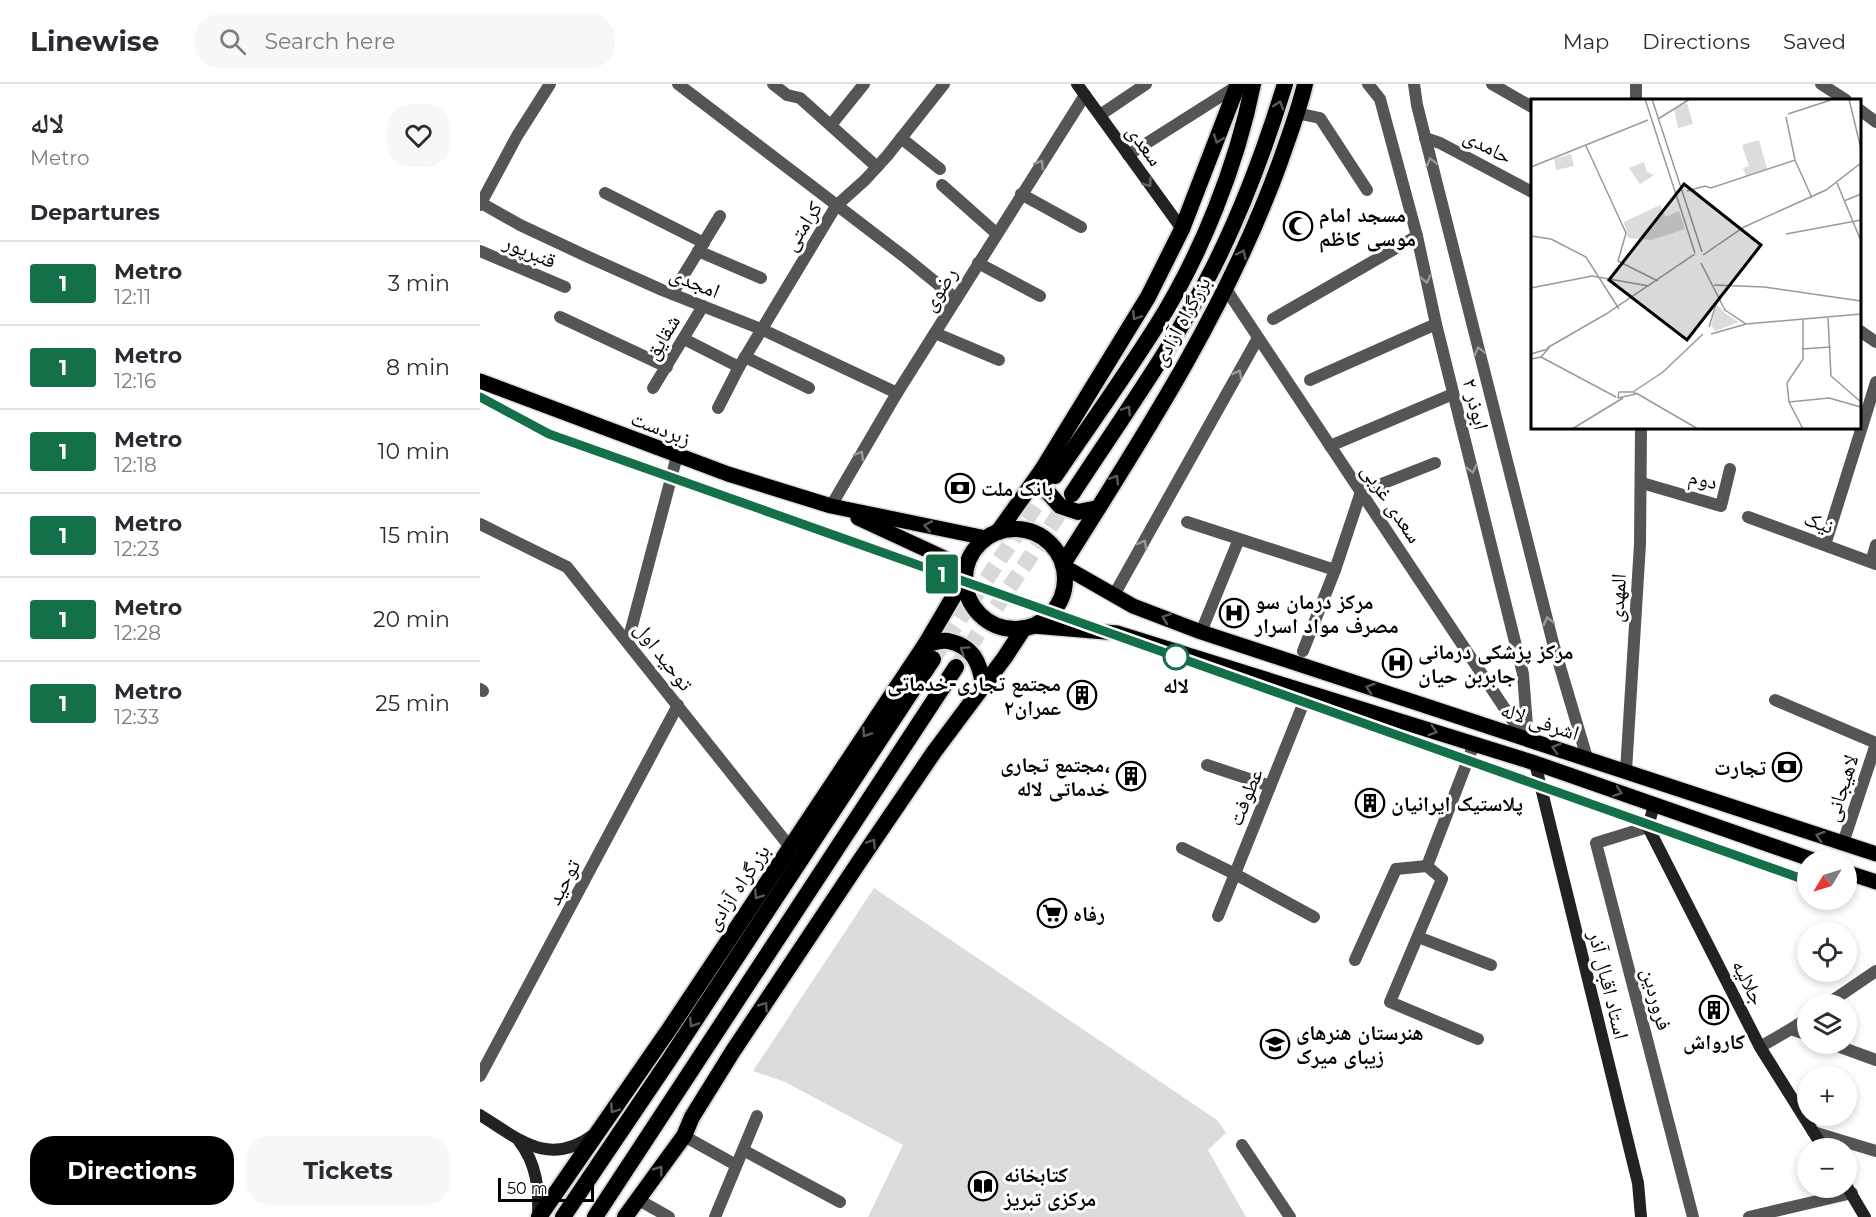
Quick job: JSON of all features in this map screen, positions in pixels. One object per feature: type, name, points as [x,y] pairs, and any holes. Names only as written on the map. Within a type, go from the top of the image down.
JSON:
[{"type":"highway","name":"بزرگراه آزادی","points":[[1072,494],[1177,334],[1214,267],[1242,204],[1273,124],[1285,84]]},
{"type":"highway","name":"بزرگراه آزادی","points":[[1048,473],[1148,297],[1182,230],[1243,85]]},
{"type":"highway","name":"بزرگراه آزادی","points":[[992,535],[1048,473],[1158,324],[1188,268],[1240,142],[1243,85]]},
{"type":"highway","name":"بزرگراه آزادی","points":[[1063,565],[1226,289],[1263,209],[1307,85]]},
{"type":"highway","points":[[1048,473],[1045,489],[1060,506],[1078,512],[1098,508]]},
{"type":"highway","points":[[1014,529],[1030,531],[1044,539],[1055,550],[1063,565],[1065,580],[1062,596],[1054,610],[1043,621],[1029,627],[1013,629],[998,626],[984,618],[973,607],[966,592],[965,572],[976,548],[992,535],[1014,529]]},
{"type":"highway","name":"بزرگراه آزادی","points":[[563,1217],[669,1060],[929,652],[965,572]]},
{"type":"highway","points":[[625,1217],[684,1136],[692,1118],[733,1051],[866,851],[983,685],[1029,627]]},
{"type":"highway","points":[[929,652],[946,640],[966,648],[980,664],[983,685]]},
{"type":"highway","name":"بزرگراه آزادی","points":[[539,1217],[670,1028],[790,847],[929,652]]},
{"type":"highway","points":[[596,1217],[956,667]]},
{"type":"highway","points":[[633,1082],[669,1060],[670,1028]]},
{"type":"highway","points":[[689,1077],[733,1051]]},
{"type":"highway","points":[[689,1077],[692,1118]]},
{"type":"main road","name":"سعدی","points":[[1077,84],[1182,230]]},
{"type":"main road","name":"زبردست","points":[[480,381],[676,456],[831,506],[992,535]]},
{"type":"main road","name":"زبردست","points":[[831,506],[965,572]]},
{"type":"main road","name":"اشرفی لاله","points":[[1063,565],[1133,606],[1201,632],[1876,854]]},
{"type":"main road","name":"اشرفی لاله","points":[[1029,627],[1117,633],[1535,763],[1797,854]]},
{"type":"main road","name":"استاد اقبال آذر","points":[[1535,763],[1638,1184],[1641,1217]]},
{"type":"main road","points":[[1648,827],[1654,805]]},
{"type":"main road","name":"جلالیه","points":[[1648,827],[1760,1047],[1817,1138]]},
{"type":"main road","points":[[1857,876],[1876,882]]},
{"type":"main road","points":[[480,1115],[519,1141],[544,1151],[576,1146],[599,1131]]},
{"type":"main road","points":[[519,1141],[530,1159],[537,1178],[539,1217]]},
{"type":"main road","points":[[1854,1198],[1865,1217]]},
{"type":"street","points":[[480,204],[517,136],[550,84]]},
{"type":"street","points":[[678,84],[906,258],[956,299]]},
{"type":"street","points":[[773,84],[787,96],[800,98],[877,167]]},
{"type":"street","points":[[787,96],[796,84]]},
{"type":"street","points":[[831,125],[864,84]]},
{"type":"street","name":"کرامتی","points":[[718,408],[761,329],[836,206],[877,167],[944,84]]},
{"type":"street","points":[[1100,115],[1146,84]]},
{"type":"street","name":"ابوذر ۲","points":[[1368,84],[1380,99],[1417,236],[1436,324],[1523,674],[1526,739]]},
{"type":"street","points":[[1414,84],[1425,138],[1553,643],[1587,758]]},
{"type":"street","points":[[1492,84],[1531,106]]},
{"type":"street","points":[[1821,84],[1844,99]]},
{"type":"street","points":[[1128,155],[1243,85]]},
{"type":"street","name":"رضوی","points":[[831,506],[897,393],[1085,95]]},
{"type":"street","points":[[1861,111],[1876,122]]},
{"type":"street","points":[[1296,113],[1320,118],[1367,190]]},
{"type":"street","points":[[901,138],[940,169]]},
{"type":"street","name":"حامدی","points":[[1425,138],[1440,143],[1531,191]]},
{"type":"street","points":[[942,185],[996,233]]},
{"type":"street","points":[[605,193],[761,278]]},
{"type":"street","points":[[1021,194],[1081,227]]},
{"type":"street","name":"امجدی","points":[[480,204],[520,225],[672,294],[761,329],[897,393]]},
{"type":"street","points":[[672,294],[720,216]]},
{"type":"street","points":[[1273,319],[1417,236]]},
{"type":"street","name":"قنبرپور","points":[[480,251],[565,286]]},
{"type":"street","points":[[978,263],[1040,296]]},
{"type":"street","name":"سعدی غربی","points":[[1226,289],[1526,739]]},
{"type":"street","name":"شقایق","points":[[653,388],[703,306]]},
{"type":"street","points":[[560,317],[667,367]]},
{"type":"street","points":[[1310,380],[1436,324]]},
{"type":"street","points":[[1861,332],[1876,342]]},
{"type":"street","points":[[935,333],[999,360]]},
{"type":"street","points":[[1114,595],[1258,338]]},
{"type":"street","points":[[684,339],[808,388]]},
{"type":"street","points":[[1825,545],[1876,382]]},
{"type":"street","points":[[1330,446],[1453,394]]},
{"type":"street","name":"المهدی","points":[[1626,771],[1642,483],[1641,429]]},
{"type":"street","points":[[628,641],[676,456]]},
{"type":"street","points":[[1303,651],[1335,570],[1361,492],[1435,463]]},
{"type":"street","name":"دوم","points":[[1642,483],[1721,506],[1731,469]]},
{"type":"street","name":"نیک","points":[[1748,517],[1873,563]]},
{"type":"street","points":[[1187,522],[1335,570]]},
{"type":"street","name":"توحید اول","points":[[480,524],[567,567],[790,847]]},
{"type":"street","points":[[1201,632],[1237,544]]},
{"type":"street","points":[[1873,563],[1876,544]]},
{"type":"street","name":"عطوفت","points":[[1218,916],[1308,692]]},
{"type":"street","points":[[1775,700],[1876,744]]},
{"type":"street","name":"توحید","points":[[480,1076],[513,1018],[678,705]]},
{"type":"street","points":[[1427,866],[1474,744]]},
{"type":"street","name":"لاهیجانی","points":[[1843,843],[1876,744]]},
{"type":"street","points":[[1207,765],[1270,786]]},
{"type":"street","name":"فروردین","points":[[1648,827],[1596,843],[1693,1217]]},
{"type":"street","points":[[1182,848],[1314,917]]},
{"type":"street","points":[[1355,960],[1396,870],[1427,866],[1442,879],[1390,1002],[1479,1039]]},
{"type":"street","points":[[1418,937],[1491,965]]},
{"type":"street","points":[[1842,994],[1876,971]]},
{"type":"street","points":[[1760,1047],[1797,1025]]},
{"type":"street","points":[[1791,1029],[1797,1031]]},
{"type":"street","points":[[1857,1053],[1876,1060]]},
{"type":"street","points":[[715,1217],[756,1116]]},
{"type":"street","points":[[1813,1132],[1876,1151]]},
{"type":"street","points":[[684,1136],[736,1166]]},
{"type":"street","points":[[1242,1145],[1290,1217]]},
{"type":"street","points":[[743,1150],[840,1202]]},
{"type":"street","points":[[1749,1217],[1817,1198]]},
{"type":"street","points":[[637,1199],[669,1217]]},
{"type":"shaded area","points":[[874,888],[1217,1120],[1226,1133],[1208,1150],[1246,1217],[868,1217],[903,1145],[785,1082],[753,1071]]},
{"type":"tunnel","points":[[933,659],[1053,480]]},
{"type":"tunnel","points":[[956,667],[1071,496]]},
{"type":"metro line","name":"1","points":[[480,397],[549,434],[1797,877]]},
{"type":"place","name":"مسجد امام موسی کاظم","points":[[1298,226]]},
{"type":"place","name":"بانک ملت","points":[[960,488]]},
{"type":"place","name":"مرکز درمان سو مصرف مواد اسرار","points":[[1234,613]]},
{"type":"place","name":"لاله","points":[[1176,657]]},
{"type":"place","name":"مرکز پزشکی درمانی جابربن حیان","points":[[1397,663]]},
{"type":"place","name":"مجتمع تجاری-خدماتی عمران۲","points":[[1082,695]]},
{"type":"place","name":"تجارت","points":[[1787,767]]},
{"type":"place","name":"مجتمع تجاری، خدماتی لاله","points":[[1131,776]]},
{"type":"place","name":"پلاستیک ایرانیان","points":[[1370,803]]},
{"type":"place","name":"رفاه","points":[[1052,913]]},
{"type":"place","name":"کارواش","points":[[1714,1010]]},
{"type":"place","name":"هنرستان هنرهای زیبای میرک","points":[[1275,1044]]},
{"type":"place","name":"کتابخانه مرکزى تبریز","points":[[983,1186]]}]
